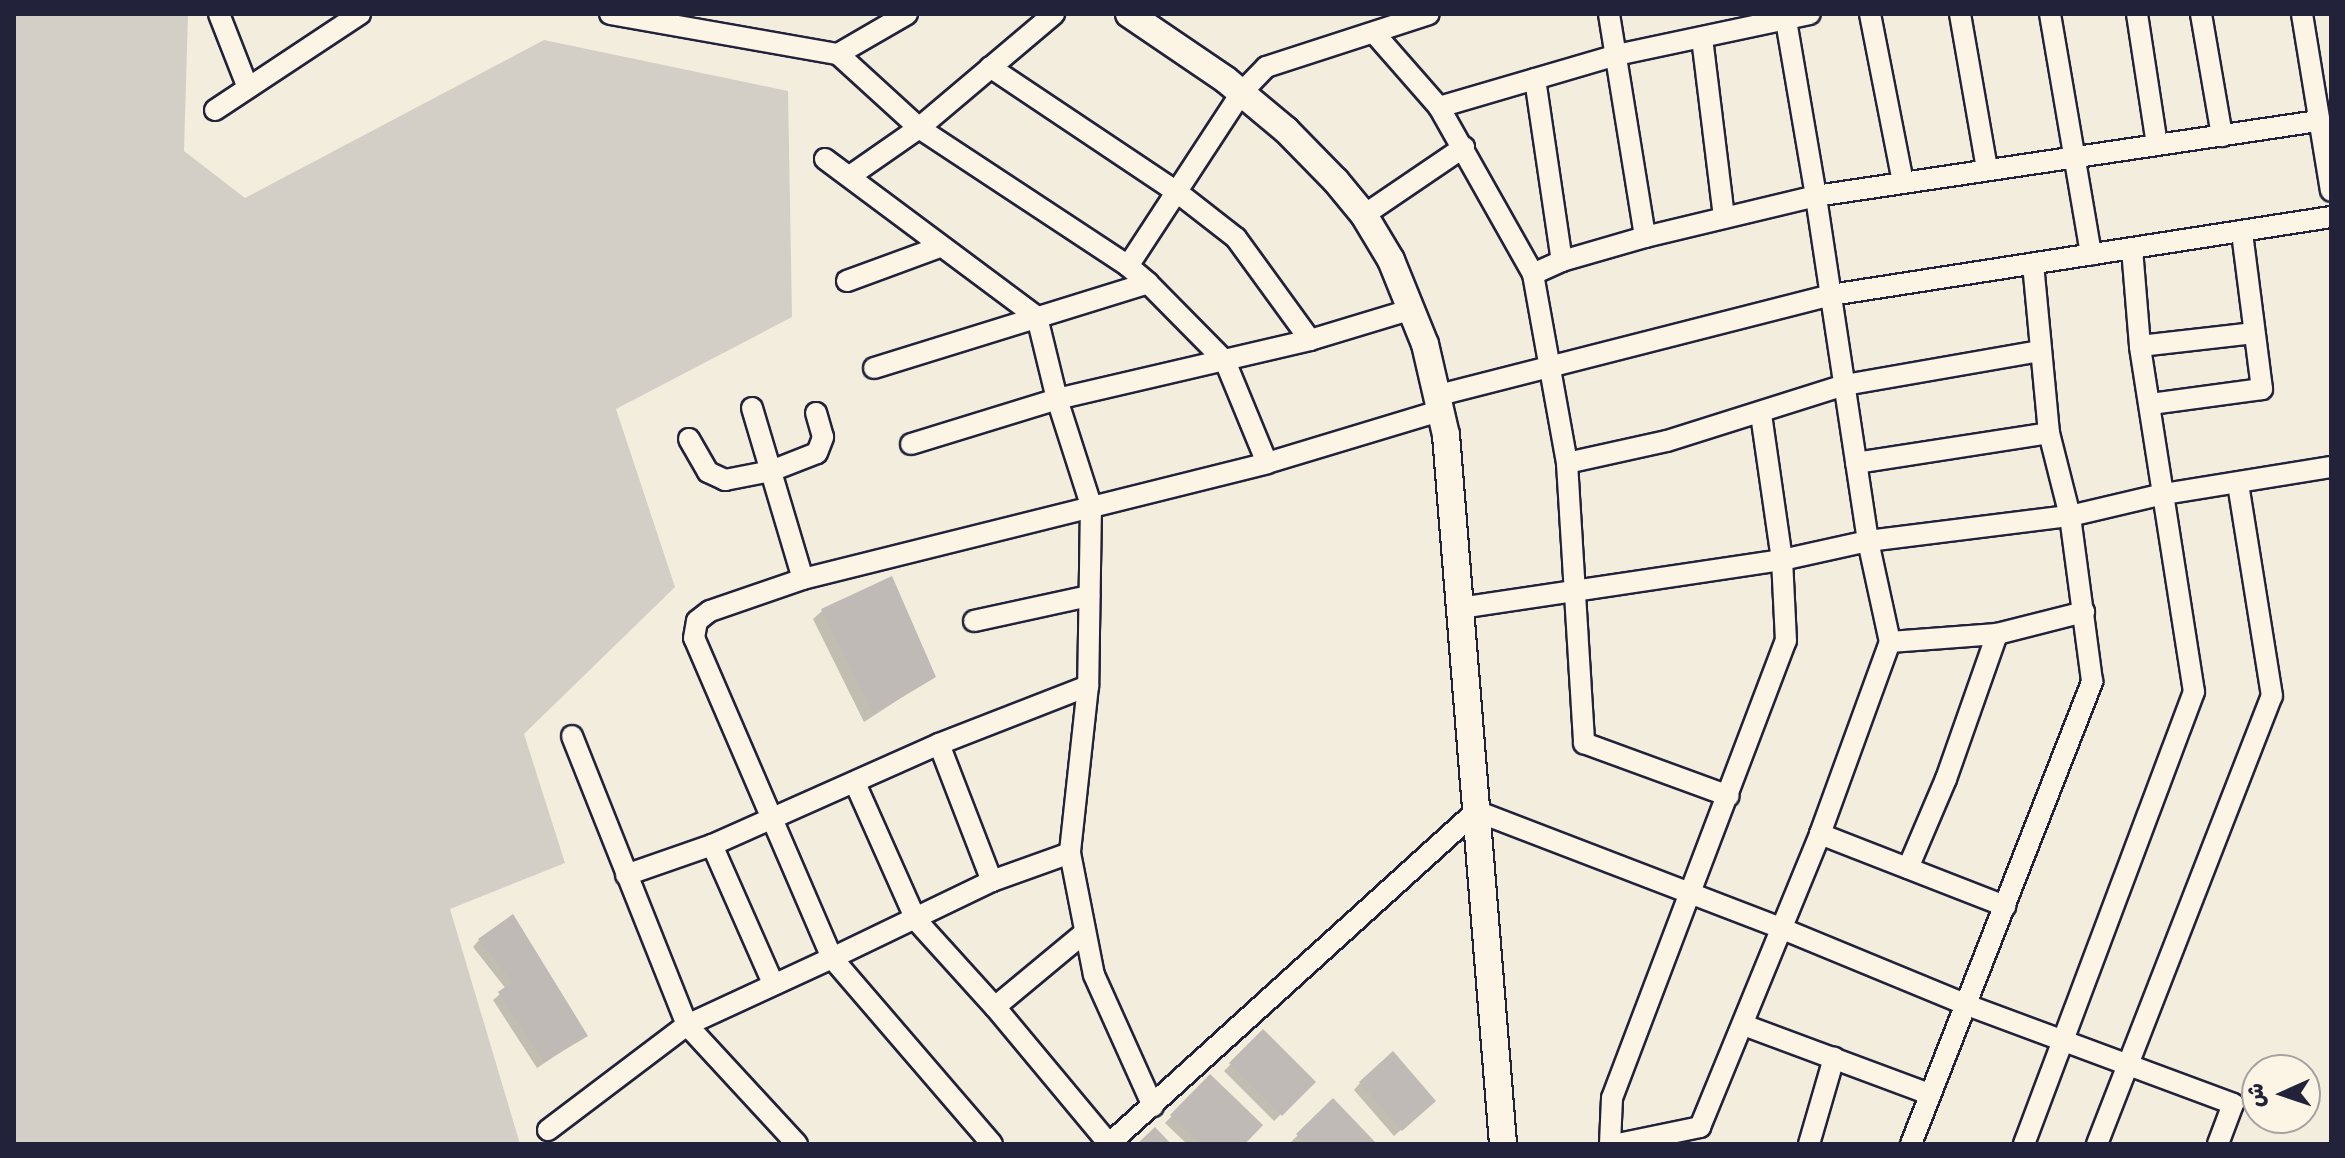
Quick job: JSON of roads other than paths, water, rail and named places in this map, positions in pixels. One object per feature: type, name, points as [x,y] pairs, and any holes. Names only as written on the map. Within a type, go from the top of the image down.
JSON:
[{"type":"street","points":[[219,14],[248,88]]},
{"type":"street","points":[[215,110],[360,14]]},
{"type":"street","points":[[610,14],[838,54],[919,128],[1128,266],[1148,283],[1225,361],[1267,463]]},
{"type":"street","points":[[838,54],[907,14]]},
{"type":"street","points":[[850,176],[919,128],[1054,14]]},
{"type":"street","points":[[1128,266],[1241,93],[1266,67],[1429,14]]},
{"type":"street","points":[[1609,14],[1645,237]]},
{"type":"street","points":[[1439,107],[1617,55],[1702,38],[1785,16],[1810,14]]},
{"type":"street","points":[[1870,14],[1903,182]]},
{"type":"street","points":[[1960,14],[1987,169]]},
{"type":"street","points":[[2050,14],[2091,255]]},
{"type":"street","points":[[2137,14],[2157,144]]},
{"type":"street","points":[[2201,14],[2222,136]]},
{"type":"street","points":[[2302,14],[2331,191]]},
{"type":"street","points":[[1133,15],[1241,93],[1286,130],[1364,215],[1391,260],[1413,309],[1441,402],[1503,1144]]},
{"type":"street","points":[[1618,1144],[1700,1127],[1783,929],[1890,642],[1868,541],[1816,196],[1785,16]]},
{"type":"street","points":[[1375,34],[1439,107],[1533,274],[1567,463],[1572,591],[1584,743],[1729,796]]},
{"type":"street","points":[[1702,38],[1724,218]]},
{"type":"street","points":[[990,67],[1177,192],[1236,238],[1310,340]]},
{"type":"street","points":[[1535,79],[1562,261]]},
{"type":"street","points":[[1533,274],[1562,261],[1645,237],[1816,196],[2318,121]]},
{"type":"street","points":[[1364,215],[1464,147]]},
{"type":"street","points":[[825,159],[1037,317],[1057,399],[1091,505],[1088,686],[1070,853],[1094,975],[1153,1106]]},
{"type":"street","points":[[992,1144],[832,958],[694,638],[697,621],[710,611],[803,579],[1267,463],[1551,367],[1831,295],[2331,217]]},
{"type":"street","points":[[2151,404],[2262,389],[2242,233]]},
{"type":"street","points":[[847,281],[940,247]]},
{"type":"street","points":[[2024,1144],[2194,692],[2140,346],[2132,248]]},
{"type":"street","points":[[1911,1144],[2092,681],[2070,516],[2049,433],[2033,264]]},
{"type":"street","points":[[874,368],[1148,283]]},
{"type":"street","points":[[911,444],[1057,399],[1310,340],[1413,309]]},
{"type":"street","points":[[2140,346],[2254,333]]},
{"type":"street","points":[[1567,463],[1761,415],[1845,385],[2039,351]]},
{"type":"street","points":[[752,408],[803,579]]},
{"type":"street","points":[[689,439],[708,472],[725,480],[771,471],[817,453],[823,437],[816,413]]},
{"type":"street","points":[[1610,1144],[1612,1098],[1692,895],[1786,641],[1782,560],[1761,415]]},
{"type":"street","points":[[1856,463],[2049,433]]},
{"type":"street","points":[[1460,608],[1782,560],[1868,541],[2070,516],[2164,494],[2331,467]]},
{"type":"street","points":[[2097,1144],[2272,696],[2238,484]]},
{"type":"street","points":[[974,621],[1089,596]]},
{"type":"street","points":[[1890,642],[1997,634],[2084,612]]},
{"type":"street","points":[[1908,868],[1946,779],[1997,634]]},
{"type":"street","points":[[626,875],[712,845],[939,744],[1088,686]]},
{"type":"street","points":[[572,736],[687,1025],[797,1144]]},
{"type":"street","points":[[939,744],[992,881]]},
{"type":"street","points":[[855,783],[916,920],[995,1007],[1109,1144],[1476,811]]},
{"type":"street","points":[[1476,811],[1783,929],[1967,1005],[2233,1104],[2218,1144]]},
{"type":"street","points":[[1820,834],[2005,906]]},
{"type":"street","points":[[712,845],[773,983]]},
{"type":"street","points":[[548,1130],[687,1025],[916,920],[992,881],[1070,853]]},
{"type":"street","points":[[995,1007],[1084,933]]},
{"type":"street","points":[[1744,1025],[1930,1094]]},
{"type":"street","points":[[1809,1144],[1834,1058]]}]
